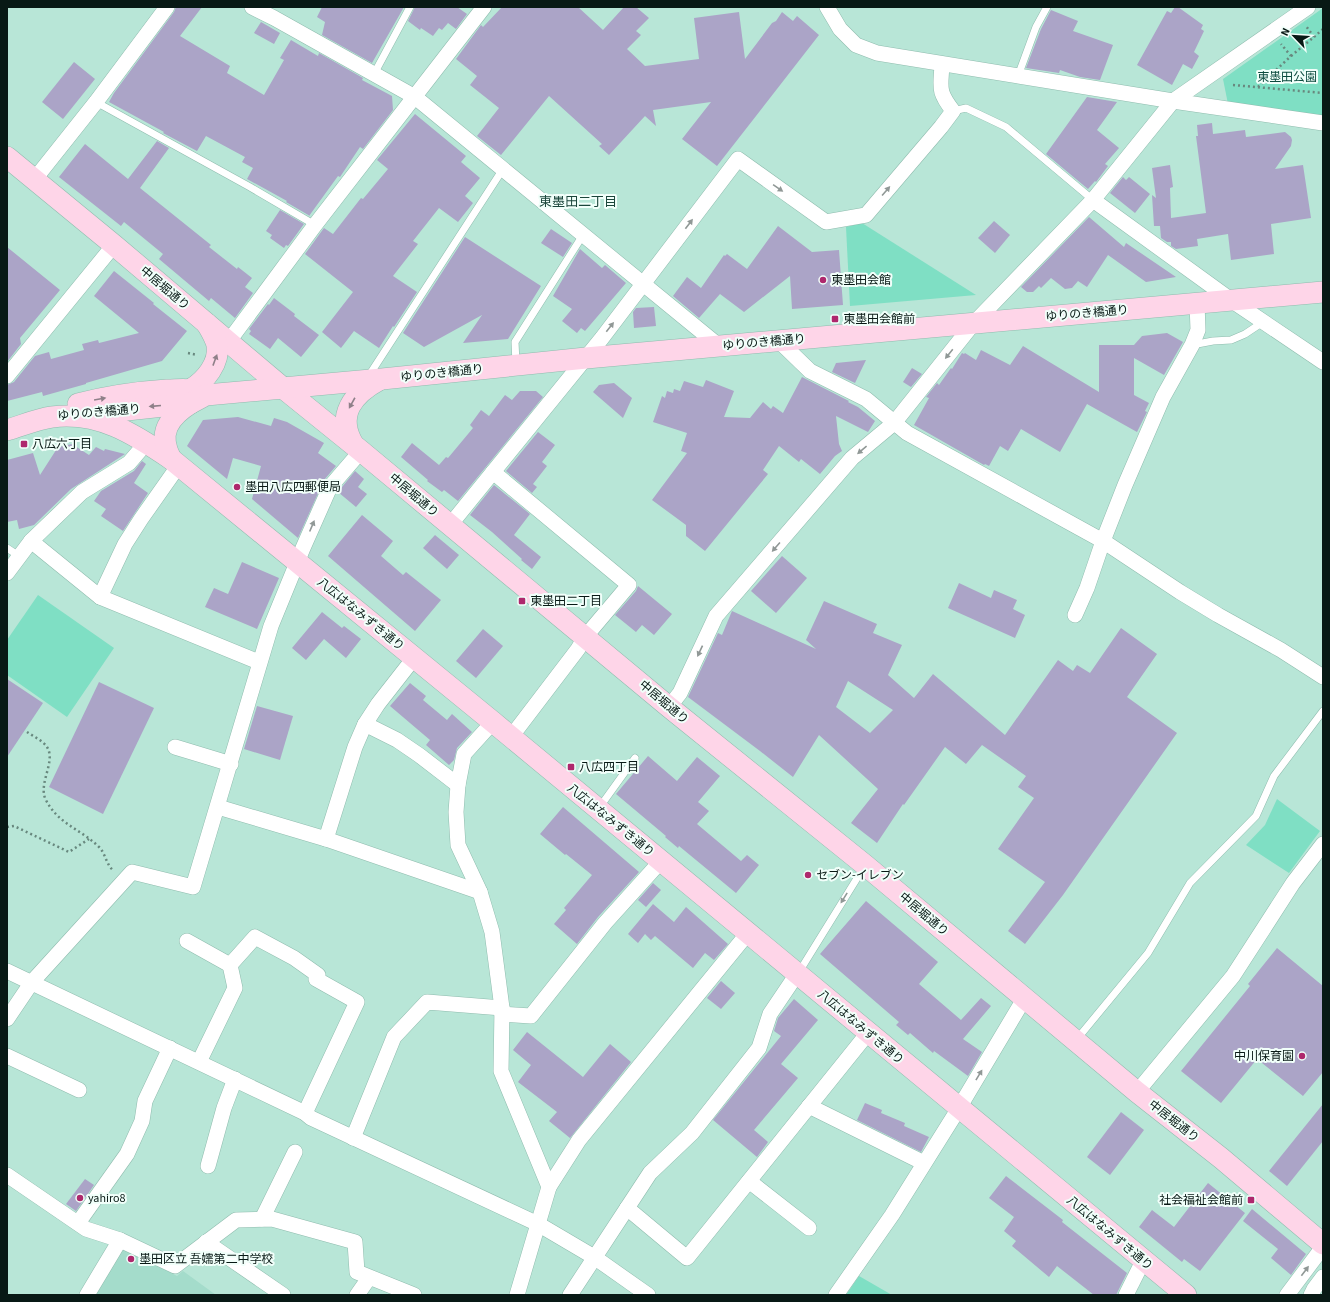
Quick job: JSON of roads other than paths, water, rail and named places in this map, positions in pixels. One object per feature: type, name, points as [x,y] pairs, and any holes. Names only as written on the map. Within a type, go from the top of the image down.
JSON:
[{"type":"street","points":[[34,180],[96,102],[167,7]]},
{"type":"street","points":[[252,7],[415,98],[719,346]]},
{"type":"street","points":[[229,341],[315,225],[415,98],[484,7]]},
{"type":"street","points":[[827,7],[840,30],[856,45],[877,53],[1173,101],[1323,123]]},
{"type":"street","points":[[669,707],[680,693],[716,616],[852,458],[894,423],[973,324],[1093,200],[1173,101],[1304,8]]},
{"type":"street","points":[[450,526],[586,358],[738,159],[826,222],[866,215],[941,127],[952,111],[940,91],[942,64]]},
{"type":"street","name":"中居堀通り","points":[[7,157],[229,341],[283,388],[669,707],[865,865],[1024,999],[1137,1092],[1221,1158],[1323,1244]]},
{"type":"street","points":[[1093,200],[1231,300],[1323,362]]},
{"type":"street","points":[[7,376],[114,245]]},
{"type":"street","name":"ゆりのき橋通り","points":[[51,417],[95,414],[196,396],[374,380],[586,358],[1323,292]]},
{"type":"street","points":[[1075,615],[1087,588],[1103,541],[1125,485],[1163,397],[1192,346],[1198,330],[1197,303]]},
{"type":"street","points":[[100,597],[125,544],[175,462],[167,451],[166,431],[168,425],[176,414],[196,396],[199,384],[207,376],[217,353],[217,345],[214,336],[207,324]]},
{"type":"street","points":[[779,341],[810,371],[866,399],[907,433],[1103,541],[1180,592],[1281,650],[1323,677]]},
{"type":"street","points":[[7,1020],[32,982],[132,872],[193,887],[271,626],[330,487],[357,448],[348,436],[346,424],[347,412],[352,401],[374,380]]},
{"type":"street","name":"八広はなみずき通り","points":[[7,430],[51,417],[75,417],[96,420],[112,424],[147,442],[175,462],[493,722],[1186,1295]]},
{"type":"street","points":[[7,573],[13,552],[31,541],[82,492],[129,463],[147,442]]},
{"type":"street","points":[[493,472],[629,585],[585,637],[511,738]]},
{"type":"street","points":[[31,541],[100,597],[259,662]]},
{"type":"street","points":[[326,839],[355,747],[365,724],[378,704],[414,658]]},
{"type":"street","points":[[493,722],[464,754],[458,785],[456,812],[458,845],[480,892],[492,932],[502,1011],[501,1071],[549,1187]]},
{"type":"street","points":[[365,724],[397,740],[414,751],[458,785]]},
{"type":"street","points":[[175,747],[231,764]]},
{"type":"street","points":[[218,807],[326,839],[480,892]]},
{"type":"street","points":[[1137,1092],[1233,976],[1293,883],[1323,844]]},
{"type":"street","points":[[353,1138],[394,1038],[428,1002],[531,1016],[606,923],[660,861]]},
{"type":"street","points":[[517,1295],[549,1187],[579,1140],[748,933]]},
{"type":"street","points":[[230,965],[255,937],[294,958],[318,975],[316,979],[357,1002],[305,1113]]},
{"type":"street","points":[[186,941],[230,965],[235,988],[199,1062]]},
{"type":"street","points":[[7,971],[235,1079],[305,1113],[311,1118],[538,1224],[594,1257],[648,1295]]},
{"type":"street","points":[[570,1295],[650,1173],[692,1133],[759,1048],[770,1014],[797,974]]},
{"type":"street","points":[[836,1295],[892,1216],[1024,999]]},
{"type":"street","points":[[627,1208],[687,1258],[868,1033]]},
{"type":"street","points":[[78,1223],[127,1154],[142,1122],[145,1101],[170,1048]]},
{"type":"street","points":[[7,1056],[79,1090]]},
{"type":"street","points":[[208,1166],[224,1108],[235,1079]]},
{"type":"street","points":[[809,1106],[924,1163]]},
{"type":"street","points":[[262,1219],[295,1152]]},
{"type":"street","points":[[7,1175],[86,1228],[120,1240],[175,1266],[236,1220],[272,1219],[355,1242],[357,1272],[414,1295]]},
{"type":"street","points":[[749,1181],[809,1228]]},
{"type":"street","points":[[87,1295],[120,1240]]},
{"type":"street","points":[[206,1242],[283,1295]]},
{"type":"street","points":[[1286,1295],[1323,1247]]},
{"type":"street","points":[[1126,1295],[1143,1261]]},
{"type":"street","points":[[1311,1295],[1323,1277]]},
{"type":"street","points":[[357,1295],[369,1278]]},
{"type":"lane","points":[[374,74],[410,7]]},
{"type":"lane","points":[[1018,76],[1036,28],[1047,7]]},
{"type":"lane","points":[[96,102],[250,186],[315,225]]},
{"type":"lane","points":[[952,111],[966,108],[1006,127],[1093,200]]},
{"type":"lane","points":[[374,380],[503,169]]},
{"type":"lane","points":[[516,365],[515,342],[583,235]]},
{"type":"lane","points":[[1192,346],[1206,342],[1231,340],[1245,334],[1263,322]]},
{"type":"lane","points":[[1076,1041],[1148,953],[1190,883],[1256,816],[1274,776],[1323,711]]},
{"type":"lane","points":[[598,810],[635,758]]},
{"type":"lane","points":[[797,974],[865,865]]},
{"type":"place","name":"東墨田会館","points":[[823,280]]},
{"type":"place","name":"東墨田会館前","points":[[835,319]]},
{"type":"place","name":"八広六丁目","points":[[24,444]]},
{"type":"place","name":"墨田八広四郵便局","points":[[237,487]]},
{"type":"place","name":"東墨田二丁目","points":[[522,601]]},
{"type":"place","name":"八広四丁目","points":[[571,767]]},
{"type":"place","name":"セブン-イレブン","points":[[808,875]]},
{"type":"place","name":"中川保育園","points":[[1302,1056]]},
{"type":"place","name":"yahiro8","points":[[80,1198]]},
{"type":"place","name":"社会福祉会館前","points":[[1251,1200]]},
{"type":"place","name":"墨田区立 吾嬬第二中学校","points":[[131,1259]]},
{"type":"district","name":"東墨田二丁目","points":[[578,201]]},
{"type":"park label","name":"東墨田公園","points":[[1287,77]]}]
